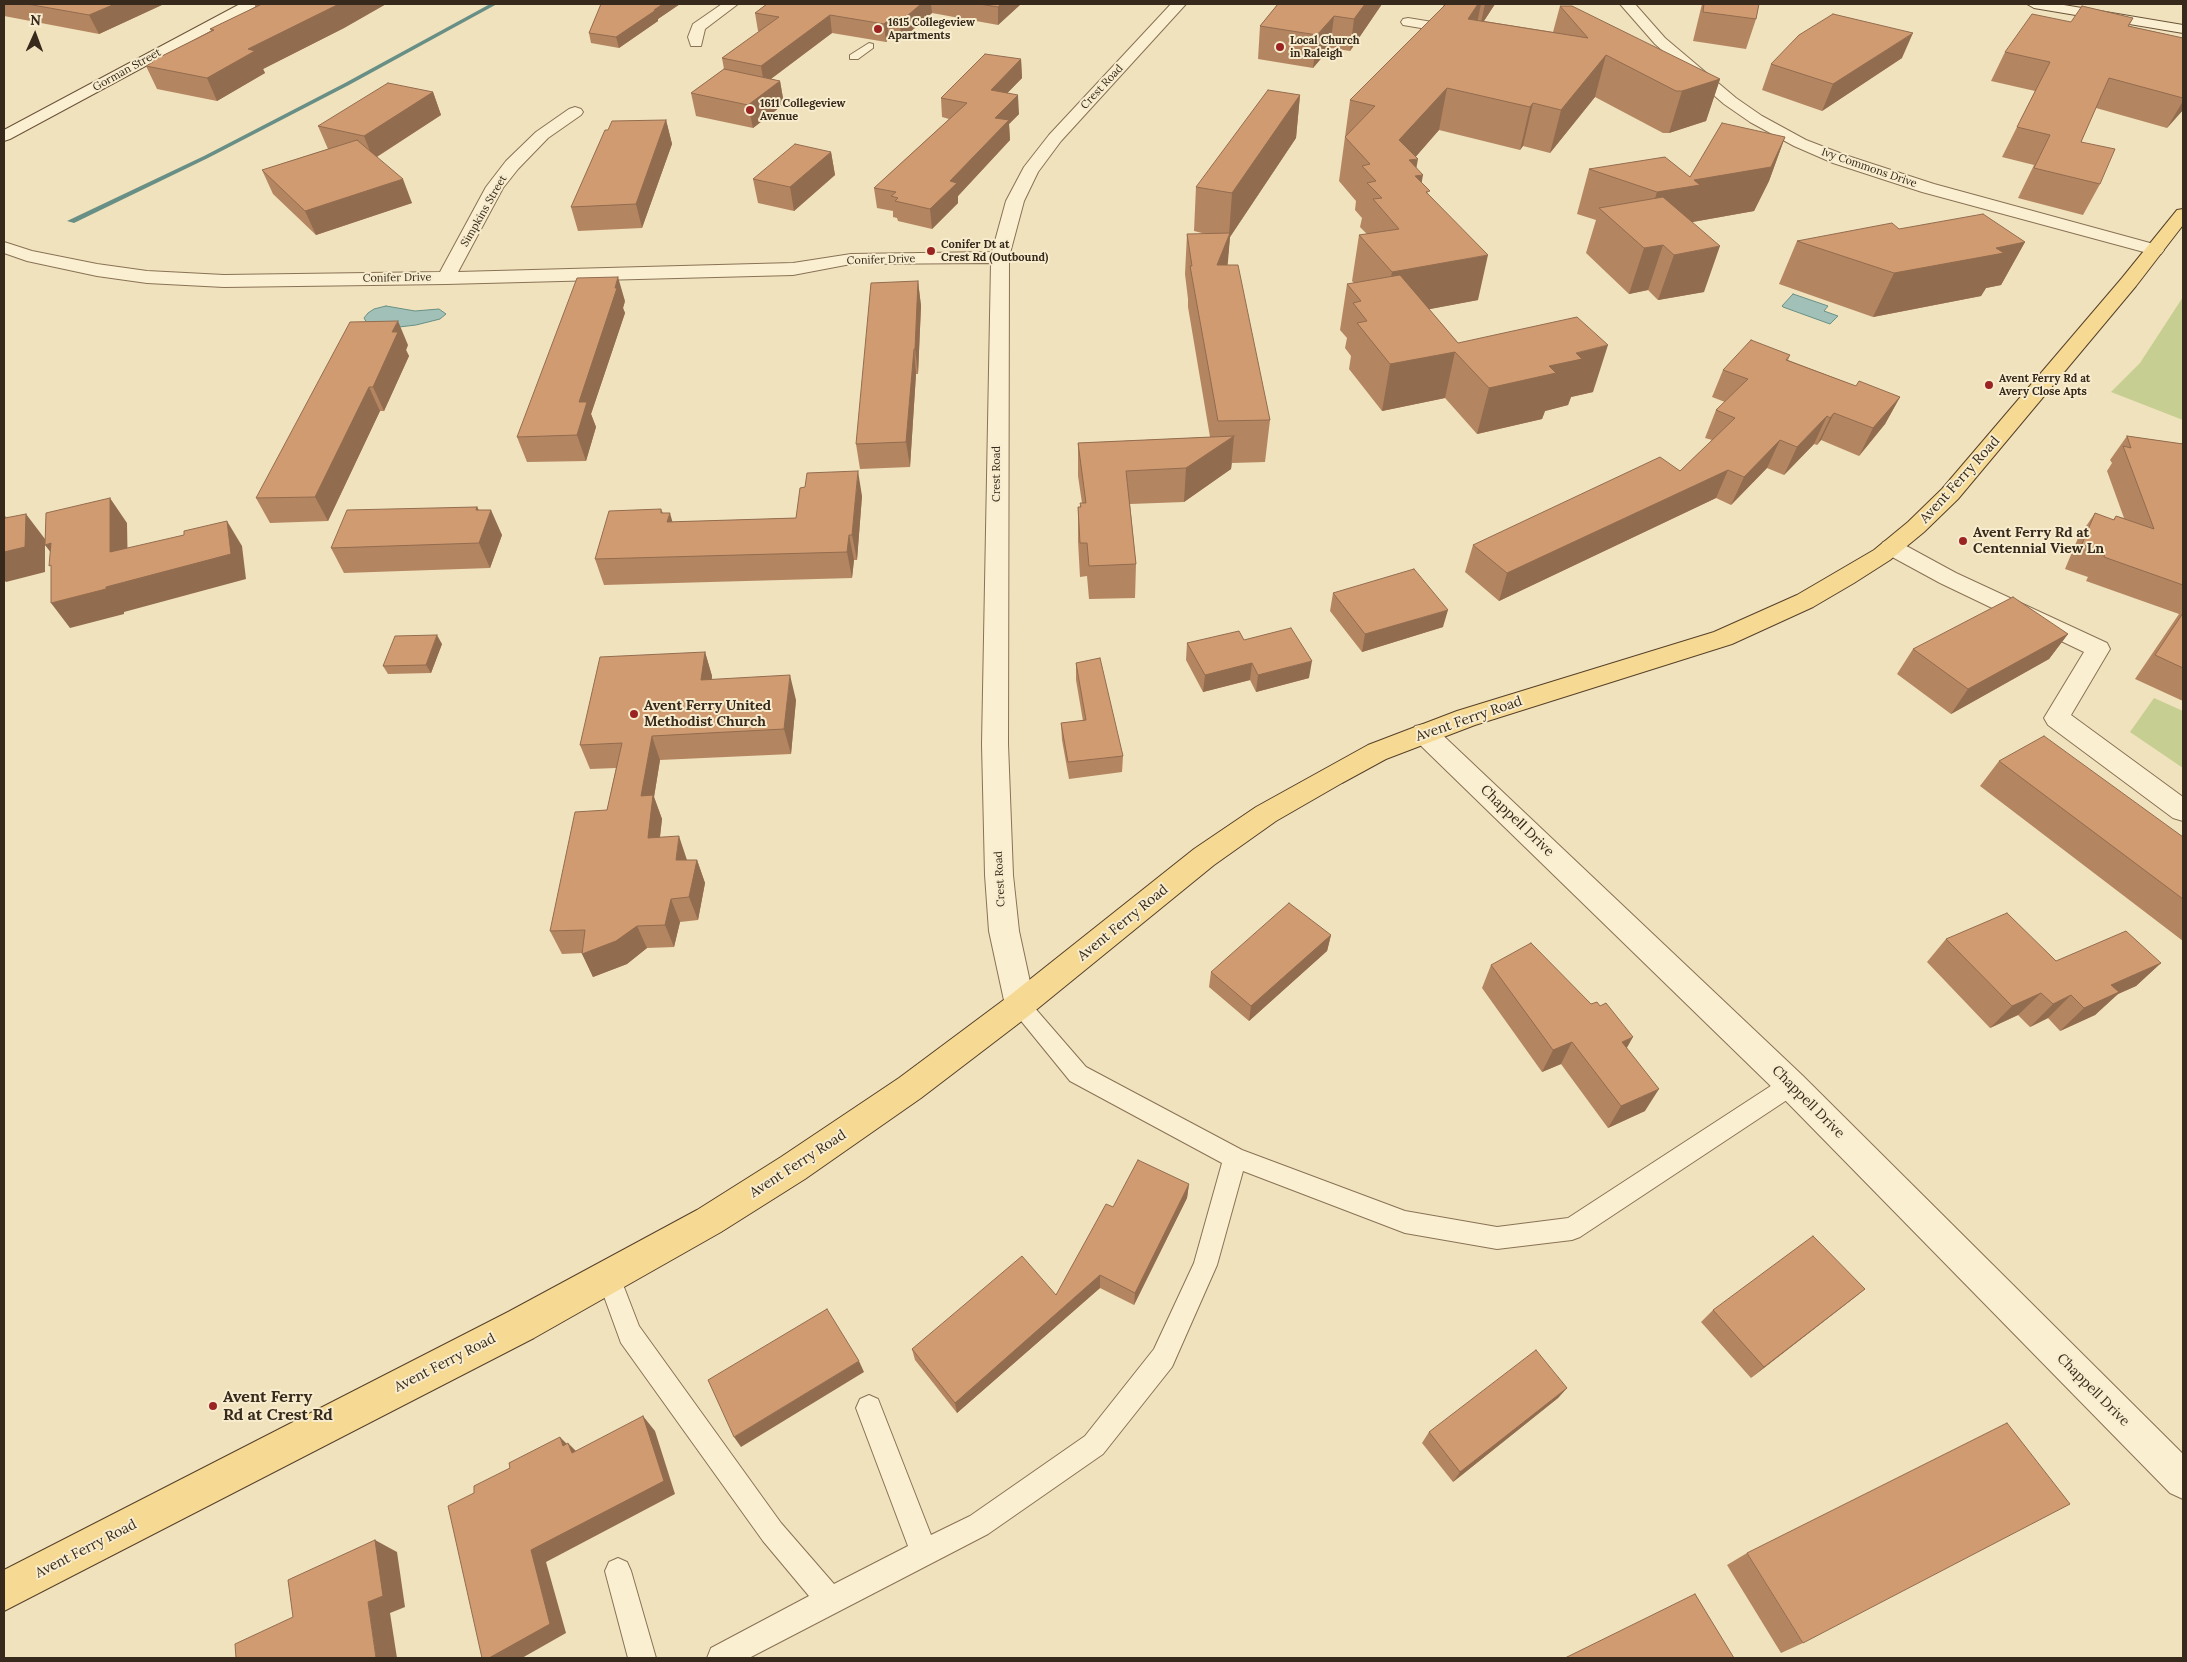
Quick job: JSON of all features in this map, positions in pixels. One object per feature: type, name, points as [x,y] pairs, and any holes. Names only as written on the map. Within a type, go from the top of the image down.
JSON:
[{"type":"main road","name":"Avent Ferry Road","points":[[4,1592],[521,1325],[708,1220],[861,1123],[1020,1005],[1204,857],[1234,835],[1333,776],[1377,752],[1466,718],[1648,663],[1723,638],[1805,601],[1846,578],[1916,527],[1950,494],[2155,250],[2183,214]]},
{"type":"street","name":"Gorman Street","points":[[4,136],[250,4]]},
{"type":"street","points":[[696,43],[695,37],[698,27],[731,4]]},
{"type":"street","name":"Crest Road","points":[[1020,1005],[1005,943],[998,856],[995,744],[999,265],[1014,201],[1030,171],[1055,138],[1179,4]]},
{"type":"street","name":"Ivy Commons Drive","points":[[1627,4],[1679,58],[1730,102],[1763,124],[1800,143],[1839,159],[1928,188],[2155,250]]},
{"type":"street","points":[[2034,4],[2183,29]]},
{"type":"street","points":[[2065,10],[2183,41]]},
{"type":"street","points":[[1408,22],[1477,34]]},
{"type":"street","points":[[1633,34],[1651,31]]},
{"type":"street","name":"Simpkins Street","points":[[446,278],[495,187],[512,165],[542,135],[575,112]]},
{"type":"street","name":"Conifer Drive","points":[[4,247],[27,256],[97,270],[185,280],[446,278],[793,268],[849,275],[999,265]]},
{"type":"street","points":[[1891,547],[1948,578],[2098,649],[2057,718],[2183,811]]},
{"type":"street","name":"Chappell Drive","points":[[1424,733],[1791,1085],[2183,1480]]},
{"type":"lane","points":[[854,57],[868,46]]},
{"type":"lane","points":[[1020,1005],[1078,1074],[1235,1158],[1405,1222],[1497,1238],[1572,1229],[1791,1085]]},
{"type":"lane","points":[[721,1658],[978,1525],[1094,1445],[1163,1358],[1205,1265],[1235,1158]]},
{"type":"lane","points":[[609,1277],[630,1334],[772,1532],[830,1600]]},
{"type":"lane","points":[[869,1408],[924,1553]]},
{"type":"lane","points":[[618,1571],[642,1658]]},
{"type":"green space","points":[[2183,297],[2183,420],[2111,392],[2140,363]]},
{"type":"green space","points":[[2154,698],[2183,711],[2183,768],[2130,732]]},
{"type":"water","points":[[1793,294],[1828,306],[1824,311],[1838,316],[1830,324],[1783,307]]},
{"type":"water","points":[[386,306],[415,311],[439,309],[446,314],[440,319],[399,327],[367,323],[364,318],[368,313],[374,309]]},
{"type":"building","points":[[27,4],[115,4],[89,15]]},
{"type":"building","points":[[262,4],[339,4],[248,49],[255,51],[207,78],[146,66],[153,62],[150,62],[214,30],[210,29]]},
{"type":"building","points":[[601,4],[663,4],[616,37],[589,33]]},
{"type":"building","points":[[767,4],[921,4],[900,22],[887,21],[884,24],[830,15],[761,66],[722,58],[779,17],[755,13]]},
{"type":"building","points":[[979,4],[1001,4],[998,7]]},
{"type":"building","points":[[1278,4],[1365,4],[1354,19],[1334,16],[1317,35],[1260,26]]},
{"type":"building","points":[[1446,4],[1478,4],[1468,19],[1588,38],[1560,6],[1572,6],[1720,79],[1682,91],[1676,91],[1606,55],[1561,110],[1533,103],[1530,107],[1447,88],[1399,140],[1418,159],[1409,160],[1423,175],[1415,176],[1430,191],[1426,192],[1488,255],[1392,272],[1359,235],[1399,229],[1373,199],[1382,198],[1367,183],[1376,181],[1362,166],[1370,164],[1345,137],[1375,106],[1350,100]]},
{"type":"building","points":[[1704,4],[1759,4],[1756,19],[1703,12]]},
{"type":"building","points":[[2082,6],[2133,18],[2128,26],[2183,38],[2183,98],[2109,78],[2081,142],[2115,149],[2100,184],[2034,168],[2050,135],[2017,127],[2050,62],[2005,52],[2032,14],[2071,22]]},
{"type":"building","points":[[1833,14],[1913,33],[1833,84],[1771,64],[1799,35]]},
{"type":"building","points":[[985,54],[1021,59],[991,90],[1018,95],[995,118],[1009,120],[950,181],[957,183],[930,209],[895,201],[898,198],[891,196],[896,192],[874,188],[967,103],[941,98]]},
{"type":"building","points":[[724,69],[780,81],[748,105],[691,93]]},
{"type":"building","points":[[388,83],[433,92],[364,136],[318,126]]},
{"type":"building","points":[[1268,90],[1300,95],[1232,193],[1196,187]]},
{"type":"building","points":[[666,120],[636,204],[571,207],[605,130],[608,130],[612,121]]},
{"type":"building","points":[[1722,123],[1785,137],[1771,167],[1694,180],[1700,185],[1657,192],[1589,169],[1665,157],[1690,177]]},
{"type":"building","points":[[357,140],[403,179],[305,211],[262,170]]},
{"type":"building","points":[[795,144],[831,152],[790,187],[753,179]]},
{"type":"building","points":[[1663,197],[1720,246],[1674,255],[1663,245],[1644,248],[1599,208]]},
{"type":"building","points":[[1983,214],[2025,242],[1996,248],[2004,253],[1894,273],[1797,241],[1892,223],[1899,229]]},
{"type":"building","points":[[1230,233],[1217,265],[1238,265],[1270,420],[1218,421],[1190,266],[1192,266],[1187,234]]},
{"type":"building","points":[[1400,275],[1458,343],[1577,317],[1608,345],[1576,353],[1582,359],[1549,366],[1556,373],[1489,388],[1455,352],[1390,364],[1357,323],[1367,321],[1353,303],[1361,301],[1347,284]]},
{"type":"building","points":[[618,277],[615,288],[617,288],[579,402],[587,402],[577,435],[517,437],[577,278]]},
{"type":"building","points":[[918,281],[915,349],[906,442],[856,444],[871,283]]},
{"type":"building","points":[[398,321],[392,332],[398,332],[373,387],[369,387],[315,497],[256,498],[350,322]]},
{"type":"building","points":[[1751,340],[1790,355],[1786,360],[1856,386],[1859,381],[1900,397],[1873,428],[1834,413],[1830,418],[1827,416],[1797,447],[1780,440],[1744,477],[1728,470],[1507,573],[1473,545],[1660,457],[1680,471],[1735,418],[1716,410],[1748,379],[1723,370]]},
{"type":"building","points":[[1234,436],[1186,468],[1126,471],[1136,564],[1089,566],[1087,543],[1080,543],[1078,507],[1081,507],[1080,503],[1086,503],[1078,443]]},
{"type":"building","points":[[2127,436],[2183,444],[2183,585],[2104,557],[2105,553],[2082,544],[2095,513],[2114,520],[2116,516],[2154,529],[2123,446],[2131,448]]},
{"type":"building","points":[[858,471],[852,535],[849,535],[847,552],[595,559],[609,511],[661,509],[661,513],[670,513],[667,522],[796,518],[800,488],[805,487],[807,473]]},
{"type":"building","points":[[110,498],[110,552],[184,535],[184,531],[227,521],[231,554],[51,603],[51,565],[49,566],[51,543],[45,545],[46,513]]},
{"type":"building","points":[[477,507],[476,510],[491,510],[479,543],[331,548],[347,510]]},
{"type":"building","points":[[26,514],[25,547],[4,552],[4,516],[5,518]]},
{"type":"building","points":[[1414,569],[1448,610],[1365,634],[1333,593]]},
{"type":"building","points":[[2013,597],[2068,634],[1968,689],[1913,649]]},
{"type":"building","points":[[2183,613],[2183,668],[2155,655]]},
{"type":"building","points":[[1291,628],[1312,661],[1258,675],[1252,663],[1205,675],[1187,643],[1239,631],[1244,640]]},
{"type":"building","points":[[437,635],[426,665],[383,666],[395,636]]},
{"type":"building","points":[[705,652],[701,680],[790,675],[784,729],[652,736],[641,796],[653,795],[648,838],[679,836],[676,860],[697,860],[689,897],[671,899],[665,925],[637,926],[616,941],[582,954],[585,930],[550,931],[575,812],[607,810],[622,743],[580,745],[600,657]]},
{"type":"building","points":[[1100,658],[1123,756],[1068,762],[1061,723],[1086,720],[1076,663]]},
{"type":"building","points":[[2044,736],[2183,837],[2183,899],[1999,761]]},
{"type":"building","points":[[1289,903],[1331,935],[1251,1006],[1211,972]]},
{"type":"building","points":[[2007,913],[2056,961],[2126,931],[2161,963],[2111,985],[2119,992],[2084,1008],[2071,995],[2053,1004],[2041,993],[2012,1006],[1946,939]]},
{"type":"building","points":[[1531,943],[1591,1004],[1597,1002],[1600,1006],[1606,1003],[1633,1037],[1622,1042],[1659,1089],[1621,1106],[1572,1042],[1553,1050],[1491,965]]},
{"type":"building","points":[[1138,1160],[1189,1184],[1135,1293],[1100,1275],[955,1403],[912,1349],[1022,1256],[1056,1295],[1106,1204],[1113,1207]]},
{"type":"building","points":[[1813,1236],[1865,1289],[1764,1367],[1713,1310]]},
{"type":"building","points":[[827,1309],[859,1361],[734,1437],[708,1380]]},
{"type":"building","points":[[1536,1350],[1567,1388],[1460,1472],[1429,1432]]},
{"type":"building","points":[[643,1416],[664,1481],[531,1550],[550,1624],[489,1658],[482,1658],[448,1506],[474,1493],[474,1486],[510,1468],[509,1463],[560,1437],[563,1446],[568,1443],[572,1453]]},
{"type":"building","points":[[2007,1423],[2070,1504],[1803,1643],[1747,1553]]},
{"type":"building","points":[[375,1540],[383,1596],[368,1602],[376,1658],[236,1658],[235,1644],[293,1617],[288,1580]]},
{"type":"building","points":[[1695,1594],[1734,1658],[1565,1658]]},
{"type":"waterway","points":[[71,221],[206,157],[347,84],[494,4]]},
{"type":"place","name":"1615 Collegeview Apartments","points":[[878,29]]},
{"type":"place","name":"Local Church in Raleigh","points":[[1280,47]]},
{"type":"place","name":"1611 Collegeview Avenue","points":[[750,110]]},
{"type":"place","name":"Conifer Dt at Crest Rd (Outbound)","points":[[931,251]]},
{"type":"place","name":"Avent Ferry Rd at Avery Close Apts","points":[[1989,385]]},
{"type":"place","name":"Avent Ferry Rd at Centennial View Ln","points":[[1963,541]]},
{"type":"place","name":"Avent Ferry United Methodist Church","points":[[634,714]]},
{"type":"place","name":"Avent Ferry Rd at Crest Rd","points":[[213,1406]]}]
